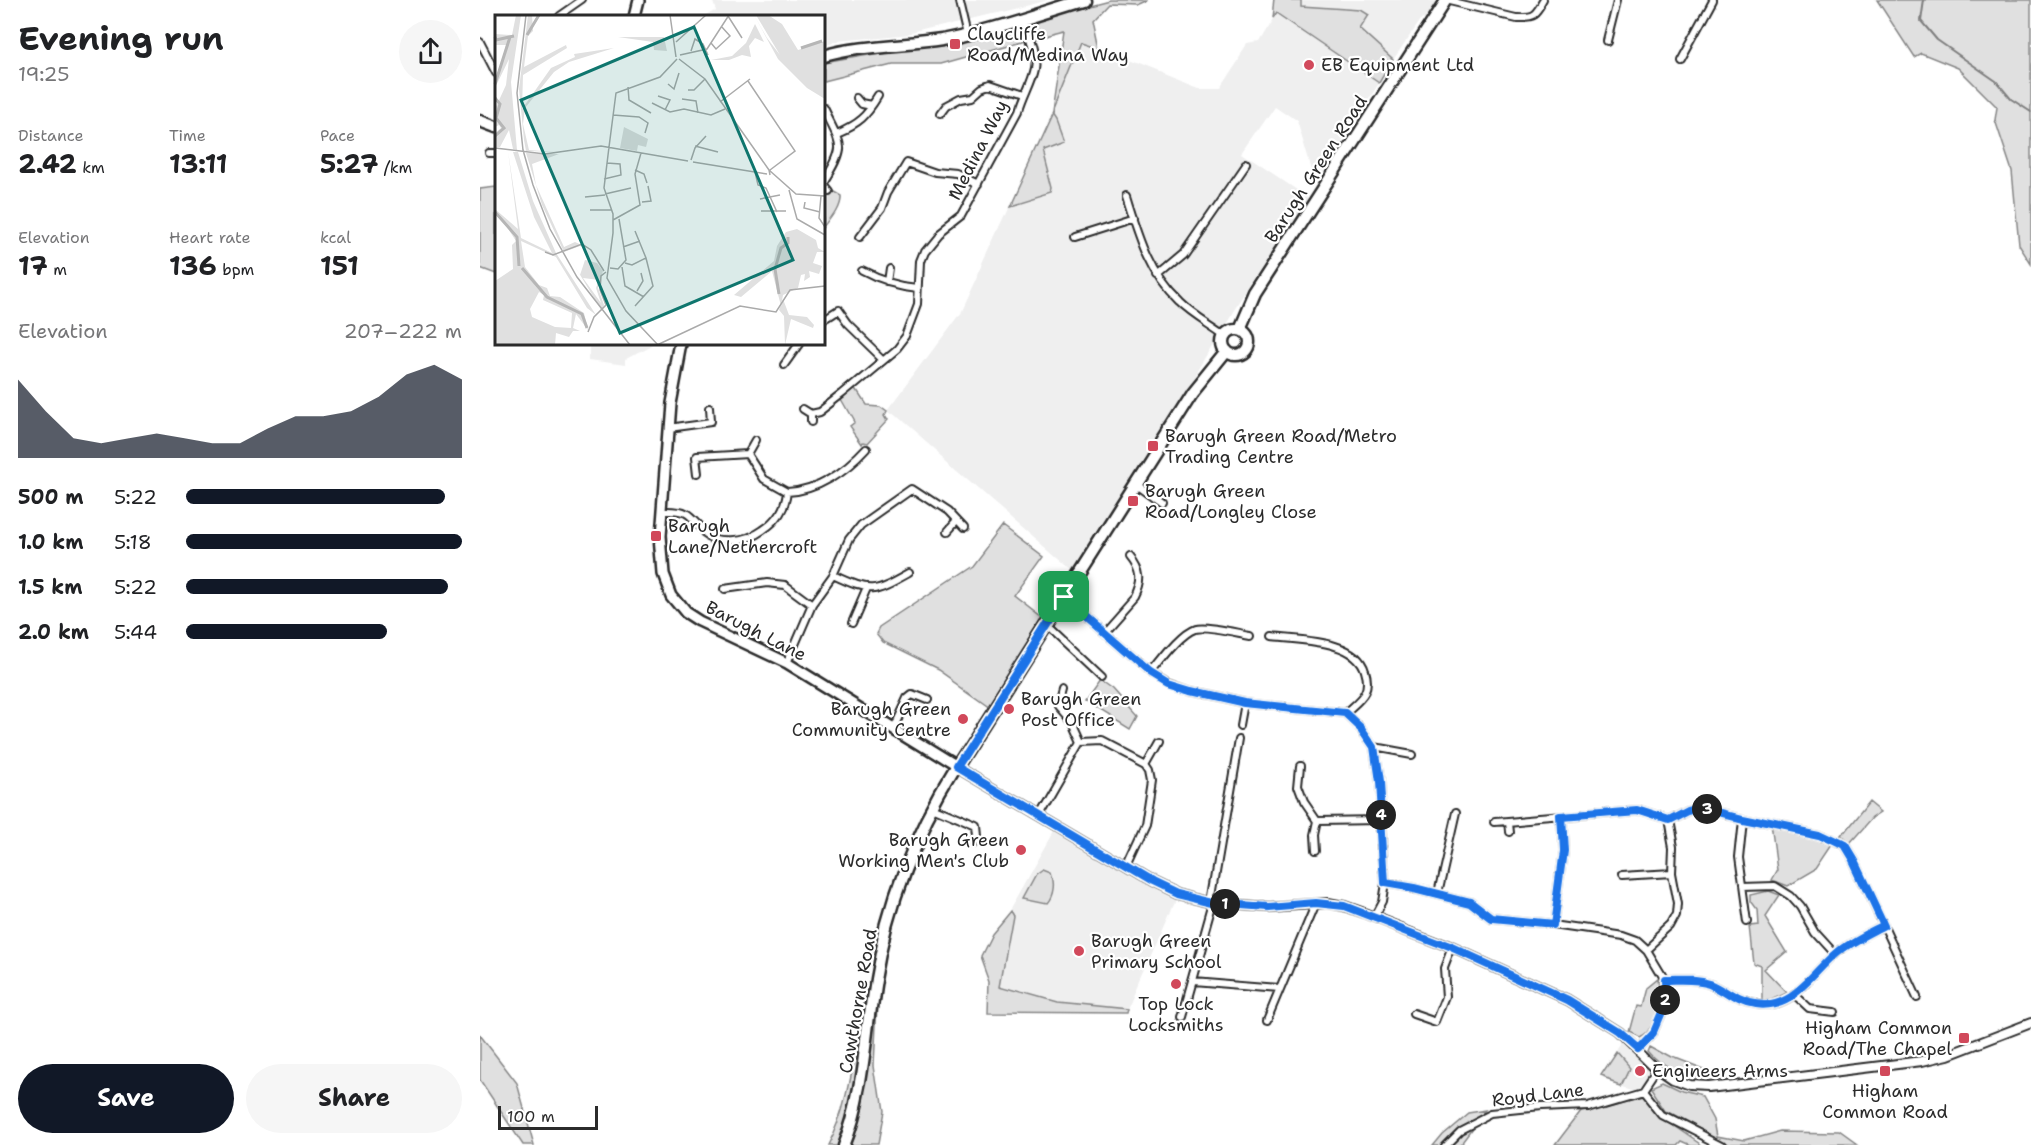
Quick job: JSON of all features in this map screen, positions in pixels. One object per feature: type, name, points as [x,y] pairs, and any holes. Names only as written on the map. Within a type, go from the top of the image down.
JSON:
[{"type":"main road","points":[[634,15],[638,0]]},
{"type":"main road","points":[[825,56],[848,49],[941,40],[1084,0]]},
{"type":"main road","name":"Barugh Green Road","points":[[956,767],[1193,393],[1227,351],[1237,355],[1246,350],[1248,338],[1240,329],[1255,294],[1445,0]]},
{"type":"main road","points":[[480,122],[495,127]]},
{"type":"main road","points":[[1227,351],[1223,344],[1225,335],[1233,329],[1240,329]]},
{"type":"main road","name":"Barugh Lane","points":[[681,345],[667,428],[660,548],[663,574],[671,595],[686,613],[700,622],[788,663],[956,767]]},
{"type":"main road","name":"Cawthorne Road","points":[[844,1145],[852,1125],[859,1095],[875,977],[885,934],[911,853],[956,767]]},
{"type":"street","points":[[560,15],[582,0]]},
{"type":"street","points":[[960,0],[968,34]]},
{"type":"street","points":[[1445,0],[1516,18],[1528,18],[1536,13],[1544,0]]},
{"type":"street","points":[[1608,40],[1618,0]]},
{"type":"street","points":[[1680,59],[1712,0]]},
{"type":"street","name":"Medina Way","points":[[811,414],[820,412],[843,394],[897,349],[908,336],[919,304],[921,260],[925,250],[938,234],[960,216],[1011,127],[1028,83],[1033,62],[1022,19]]},
{"type":"street","points":[[480,42],[495,71]]},
{"type":"street","points":[[940,114],[946,106],[961,98],[973,96],[982,88],[990,85],[1022,96]]},
{"type":"street","points":[[857,98],[862,104],[872,106]]},
{"type":"street","points":[[837,133],[854,126],[867,115],[878,98]]},
{"type":"street","points":[[825,113],[837,133],[839,148],[836,161],[825,179]]},
{"type":"street","points":[[489,153],[495,153]]},
{"type":"street","points":[[860,237],[882,208],[888,192],[906,162],[934,172],[958,174],[979,184]]},
{"type":"street","points":[[1158,276],[1183,255],[1246,164]]},
{"type":"street","points":[[1127,195],[1146,252],[1158,276],[1170,292],[1186,307],[1225,335]]},
{"type":"street","points":[[1075,237],[1135,218]]},
{"type":"street","points":[[887,282],[889,268]]},
{"type":"street","points":[[862,271],[899,286],[919,288]]},
{"type":"street","points":[[825,319],[838,311],[848,325],[883,359]]},
{"type":"street","points":[[784,365],[797,345]]},
{"type":"street","points":[[667,428],[711,422],[710,407]]},
{"type":"street","points":[[803,409],[811,414],[811,422]]},
{"type":"street","points":[[748,454],[756,440]]},
{"type":"street","points":[[748,454],[764,479],[787,492],[813,487],[844,469],[866,449]]},
{"type":"street","points":[[699,474],[694,458],[748,454]]},
{"type":"street","points":[[1136,484],[1162,503]]},
{"type":"street","points":[[788,663],[812,604],[832,576],[849,540],[861,525],[912,489],[947,512],[963,529]]},
{"type":"street","points":[[662,512],[684,514],[703,532],[711,536],[742,540],[768,527],[782,513],[787,492]]},
{"type":"street","points":[[947,532],[956,522]]},
{"type":"street","points":[[1104,632],[1138,591],[1141,571],[1131,557]]},
{"type":"street","points":[[832,576],[859,588],[876,589],[910,572]]},
{"type":"street","points":[[725,589],[767,584],[785,585],[812,604]]},
{"type":"street","points":[[851,624],[866,589]]},
{"type":"street","points":[[1064,597],[1151,673],[1169,684],[1245,703],[1345,713],[1361,728],[1374,747],[1382,819],[1385,883],[1382,902],[1374,917]]},
{"type":"street","points":[[1240,634],[1242,624]]},
{"type":"street","points":[[1047,625],[1102,677]]},
{"type":"street","points":[[1151,673],[1182,637],[1192,630],[1203,628],[1252,636]]},
{"type":"street","points":[[1278,648],[1276,638],[1338,646],[1359,658],[1365,668],[1367,690],[1345,713]]},
{"type":"street","points":[[1062,691],[1058,706],[1072,722],[1081,742]]},
{"type":"street","points":[[893,728],[907,698],[912,694],[927,700]]},
{"type":"street","points":[[1241,725],[1245,703]]},
{"type":"street","points":[[1182,1017],[1213,902],[1239,738]]},
{"type":"street","points":[[1081,742],[1102,741],[1146,764],[1152,780],[1145,826],[1126,867]]},
{"type":"street","points":[[1146,764],[1160,741]]},
{"type":"street","points":[[1039,815],[1081,742]]},
{"type":"street","points":[[1374,747],[1412,754]]},
{"type":"street","points":[[1300,766],[1298,786],[1304,802],[1317,821],[1314,836],[1316,851]]},
{"type":"street","points":[[956,767],[1151,882],[1176,894],[1213,902],[1267,907],[1316,903],[1344,906],[1453,948],[1567,1000],[1620,1033],[1657,1069],[1673,1080],[1689,1086],[1710,1087],[1922,1061],[1948,1055],[2031,1023]]},
{"type":"street","points":[[1494,822],[1637,810],[1668,820],[1687,810],[1700,807],[1820,834],[1845,846],[1854,861],[1917,998]]},
{"type":"street","points":[[933,808],[978,827],[979,837],[974,844]]},
{"type":"street","points":[[1437,893],[1455,814]]},
{"type":"street","points":[[1553,925],[1563,850],[1561,816]]},
{"type":"street","points":[[1742,818],[1738,846],[1746,923]]},
{"type":"street","points":[[1317,821],[1382,819]]},
{"type":"street","points":[[1646,950],[1671,927],[1677,916],[1678,904],[1672,872],[1673,847],[1668,820]]},
{"type":"street","points":[[1507,821],[1508,831]]},
{"type":"street","points":[[1622,875],[1672,872]]},
{"type":"street","points":[[1385,883],[1469,902],[1491,919],[1553,925],[1621,935],[1635,940],[1646,950],[1664,980],[1665,1006],[1654,1032],[1638,1049]]},
{"type":"street","points":[[1742,886],[1775,886],[1791,896],[1800,906],[1815,932],[1835,954]]},
{"type":"street","points":[[1267,1020],[1316,903]]},
{"type":"street","points":[[1664,980],[1697,980],[1711,983],[1738,1000],[1756,1005],[1777,1003],[1795,995],[1835,954],[1853,940],[1884,925]]},
{"type":"street","points":[[1414,1014],[1437,1022],[1447,997],[1445,969],[1453,948]]},
{"type":"street","points":[[1192,982],[1280,989]]},
{"type":"street","points":[[1795,995],[1810,1009],[1835,1012]]},
{"type":"street","points":[[1657,1069],[1643,1090],[1663,1115],[1722,1145]]},
{"type":"street","name":"Royd Lane","points":[[1444,1145],[1459,1130],[1492,1113],[1588,1106],[1643,1090]]},
{"type":"shaded area","points":[[712,0],[1050,0],[910,34],[838,41],[825,47],[825,15],[705,15],[715,9]]},
{"type":"shaded area","points":[[1108,0],[1149,0],[1138,5],[1107,4],[1093,19],[1099,48],[1081,42],[1052,114],[1064,31],[1033,39],[1031,29],[1043,17]]},
{"type":"shaded area","points":[[1274,0],[1301,0],[1301,6],[1361,10],[1369,15],[1360,29],[1393,59],[1379,83],[1276,13],[1272,19]]},
{"type":"shaded area","points":[[1301,0],[1436,0],[1393,59],[1360,29],[1361,10],[1300,6]]},
{"type":"shaded area","points":[[1877,0],[2031,0],[2031,264],[2019,245],[2012,171],[1995,120],[1997,107],[1958,68],[1921,53],[1914,57]]},
{"type":"shaded area","points":[[1276,13],[1379,83],[1316,184],[1297,121],[1275,106],[1242,154],[1308,198],[1235,310],[1073,571],[888,410],[961,312],[1052,114],[1081,41],[1200,88],[1219,88],[1247,45],[1258,43]]},
{"type":"shaded area","points":[[1011,29],[1020,32],[1023,41],[941,64],[891,64],[825,81],[825,63],[898,50],[949,46]]},
{"type":"shaded area","points":[[1052,114],[1064,142],[1043,150],[1052,193],[1010,206]]},
{"type":"shaded area","points":[[495,187],[495,274],[480,268],[480,189]]},
{"type":"shaded area","points":[[833,191],[840,195],[835,212],[825,226],[825,195]]},
{"type":"shaded area","points":[[590,345],[650,345],[626,358],[626,364],[590,359]]},
{"type":"shaded area","points":[[855,387],[866,404],[881,405],[888,410],[886,414],[889,419],[867,443],[862,444],[850,427],[855,423],[842,400]]},
{"type":"shaded area","points":[[1003,525],[1044,556],[1015,596],[1043,618],[989,706],[938,670],[883,643],[876,634],[879,628],[972,566]]},
{"type":"shaded area","points":[[1100,680],[1114,690],[1137,716],[1130,729],[1085,701]]},
{"type":"shaded area","points":[[1869,802],[1881,812],[1872,818],[1849,844],[1841,837]]},
{"type":"shaded area","points":[[1772,826],[1819,838],[1833,845],[1817,869],[1788,886],[1772,880],[1778,869]]},
{"type":"shaded area","name":"Barugh Green Primary School","points":[[1055,830],[1122,871],[1175,899],[1127,1009],[1057,1002],[1000,986],[1013,915],[1010,910]]},
{"type":"shaded area","points":[[1044,869],[1052,872],[1054,884],[1048,903],[1024,898],[1037,874]]},
{"type":"shaded area","points":[[1768,891],[1779,895],[1765,916],[1787,952],[1766,970],[1787,992],[1762,1000],[1762,966],[1754,963],[1750,927],[1758,926],[1757,910],[1751,902],[1751,895]]},
{"type":"shaded area","points":[[1010,910],[1013,915],[1000,986],[1057,1002],[1127,1009],[1126,1013],[988,1012],[989,980],[980,955],[991,933]]},
{"type":"shaded area","points":[[1657,979],[1658,1004],[1655,1020],[1651,1027],[1639,1037],[1629,1032],[1636,1006],[1641,1007],[1646,988]]},
{"type":"shaded area","points":[[864,1000],[866,1003],[860,1070],[842,1137],[838,1145],[828,1145],[847,1093]]},
{"type":"shaded area","points":[[875,1005],[878,1005],[875,1065],[882,1112],[876,1145],[850,1145],[854,1137],[868,1068]]},
{"type":"shaded area","points":[[480,1035],[517,1083],[534,1145],[523,1145],[480,1080]]},
{"type":"shaded area","points":[[1624,1042],[1651,1066],[1645,1083],[1635,1088],[1601,1077]]},
{"type":"shaded area","points":[[1651,1046],[1673,1058],[1709,1072],[1707,1080],[1683,1075],[1668,1068],[1649,1051]]},
{"type":"shaded area","points":[[1617,1053],[1629,1067],[1621,1084],[1601,1077]]},
{"type":"shaded area","points":[[1662,1083],[1681,1092],[1703,1097],[1715,1119],[1718,1136],[1744,1141],[1780,1131],[1839,1132],[1857,1145],[1729,1145],[1666,1111],[1651,1088]]},
{"type":"shaded area","points":[[1643,1095],[1661,1117],[1702,1145],[1689,1145],[1680,1141],[1676,1145],[1555,1145],[1581,1111]]},
{"type":"shaded area","points":[[1486,1109],[1459,1145],[1432,1145],[1442,1133],[1467,1112]]},
{"type":"waterway","points":[[1924,0],[1921,21],[1937,40],[1996,81],[2011,99],[2031,112]]},
{"type":"place","name":"Claycliffe Road/Medina Way","points":[[955,44]]},
{"type":"place","name":"EB Equipment Ltd","points":[[1309,65]]},
{"type":"place","name":"Barugh Green Road/Metro Trading Centre","points":[[1153,446]]},
{"type":"place","name":"Barugh Green Road/Longley Close","points":[[1133,501]]},
{"type":"place","name":"Barugh Lane/Nethercroft","points":[[656,536]]},
{"type":"place","name":"Barugh Green Post Office","points":[[1009,709]]},
{"type":"place","name":"Barugh Green Community Centre","points":[[963,719]]},
{"type":"place","name":"Barugh Green Working Men's Club","points":[[1021,850]]},
{"type":"place","name":"Barugh Green Primary School","points":[[1079,951]]},
{"type":"place","name":"Top Lock Locksmiths","points":[[1176,984]]},
{"type":"place","name":"Higham Common Road/The Chapel","points":[[1964,1038]]},
{"type":"place","name":"Engineers Arms","points":[[1640,1071]]},
{"type":"place","name":"Higham Common Road","points":[[1885,1071]]},
{"type":"route","points":[[1064,597],[1151,673],[1169,684],[1245,703],[1345,713],[1361,728],[1374,747],[1379,782],[1385,883],[1469,902],[1491,919],[1553,925],[1563,850],[1561,816],[1637,810],[1668,820],[1687,810],[1700,807],[1820,834],[1845,846],[1884,925],[1853,940],[1835,954],[1795,995],[1777,1003],[1756,1005],[1738,1000],[1711,983],[1697,980],[1664,980],[1665,1006],[1654,1032],[1638,1049],[1620,1033],[1567,1000],[1453,948],[1344,906],[1316,903],[1267,907],[1247,906],[1211,902],[1176,894],[1151,882],[956,767],[1064,597]]}]
